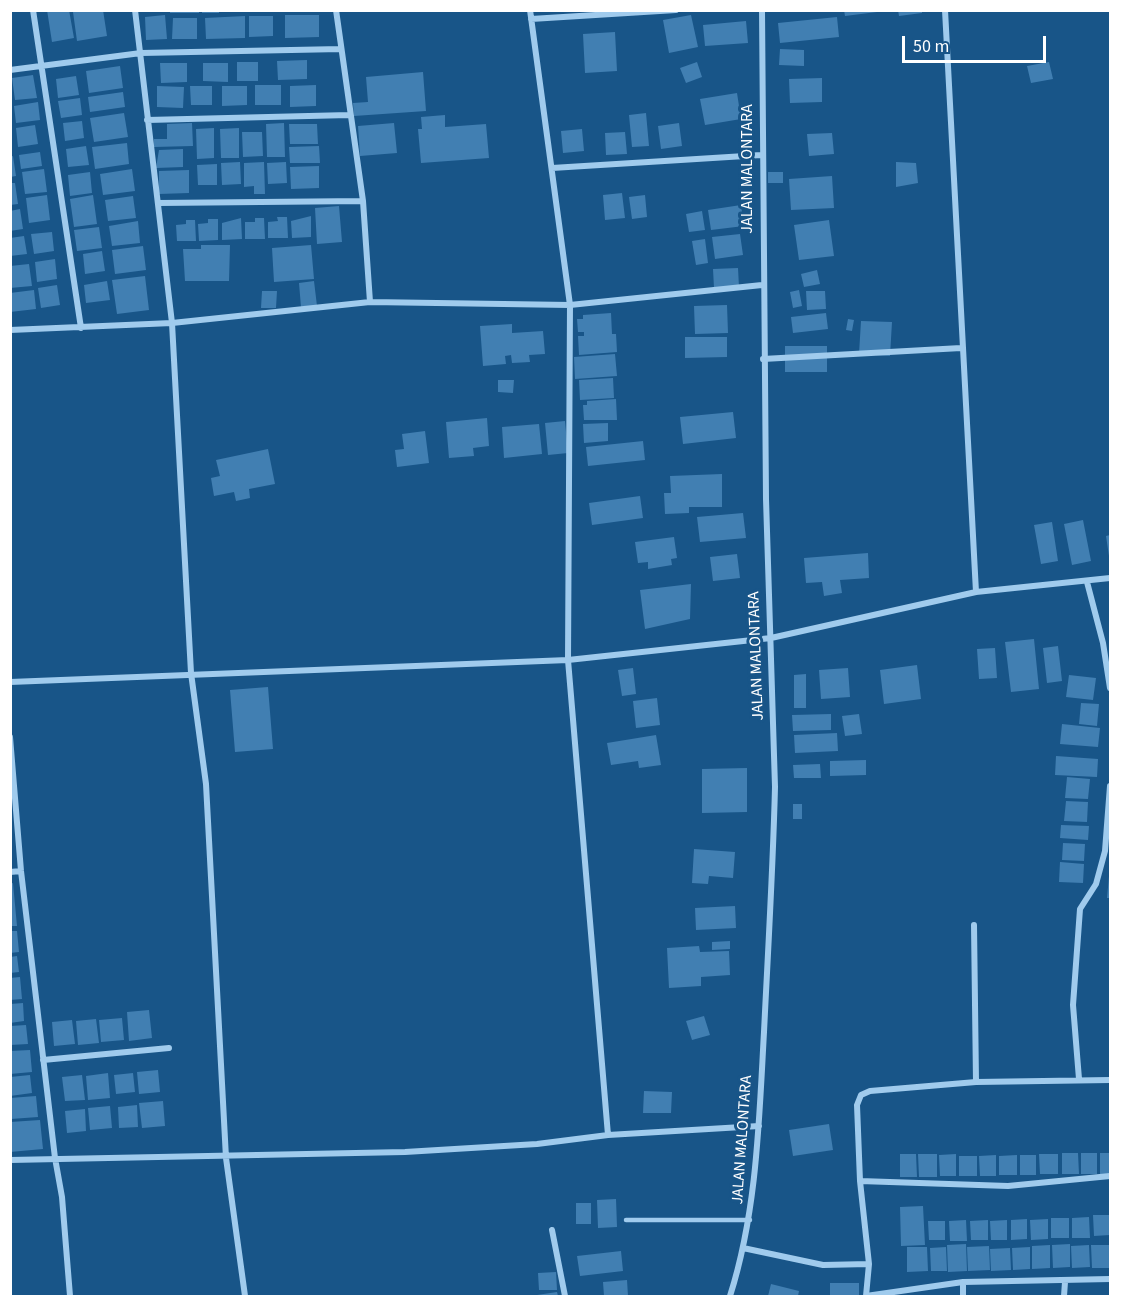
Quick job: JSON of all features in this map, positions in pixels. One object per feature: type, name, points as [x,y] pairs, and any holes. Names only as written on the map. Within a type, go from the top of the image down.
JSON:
[{"type":"street","points":[[33,10],[81,327]]},
{"type":"street","points":[[135,10],[172,323],[191,673],[206,784],[210,903],[226,1158],[245,1296]]},
{"type":"street","points":[[336,10],[363,201],[370,302]]},
{"type":"street","points":[[530,10],[570,305],[568,660],[608,1135]]},
{"type":"street","points":[[531,19],[676,10]]},
{"type":"street","name":"JALAN MALONTARA","points":[[730,1296],[750,1220],[759,1126],[774,858],[762,285],[762,10]]},
{"type":"street","points":[[945,10],[976,592]]},
{"type":"street","points":[[10,70],[141,53],[341,49]]},
{"type":"street","points":[[147,120],[350,115]]},
{"type":"street","points":[[552,168],[761,155]]},
{"type":"street","points":[[158,203],[363,201]]},
{"type":"street","points":[[10,330],[172,323],[370,302],[570,305],[762,285]]},
{"type":"street","points":[[764,359],[962,348]]},
{"type":"street","points":[[10,682],[191,673],[568,660],[771,638],[976,592],[1110,578]]},
{"type":"street","points":[[1087,582],[1110,688]]},
{"type":"street","points":[[10,737],[21,871],[55,1158],[62,1197],[70,1296]]},
{"type":"street","points":[[1079,1078],[1073,1005],[1080,909],[1096,884],[1108,851],[1110,786]]},
{"type":"street","points":[[10,872],[21,871]]},
{"type":"street","points":[[974,925],[976,1082]]},
{"type":"street","points":[[43,1060],[169,1048]]},
{"type":"street","points":[[1110,1080],[1079,1078],[976,1082],[870,1091],[861,1095],[856,1105],[860,1181],[869,1264],[866,1296],[963,1282],[1065,1282],[1110,1279]]},
{"type":"street","points":[[10,1160],[226,1158],[515,1146],[608,1135],[759,1126]]},
{"type":"street","points":[[860,1181],[1008,1186],[1110,1176]]},
{"type":"street","points":[[552,1230],[565,1296]]},
{"type":"street","points":[[743,1248],[823,1265],[869,1264]]},
{"type":"street","points":[[963,1282],[963,1296]]},
{"type":"street","points":[[1064,1296],[1065,1282]]},
{"type":"lane","points":[[626,1220],[750,1220]]},
{"type":"building","points":[[47,10],[69,10],[74,38],[52,42]]},
{"type":"building","points":[[103,10],[107,36],[77,41],[73,12]]},
{"type":"building","points":[[170,10],[199,10],[199,13],[170,13]]},
{"type":"building","points":[[202,10],[219,10],[219,13],[202,13]]},
{"type":"building","points":[[844,10],[877,10],[877,12],[845,16]]},
{"type":"building","points":[[898,10],[922,10],[922,13],[899,16]]},
{"type":"building","points":[[165,15],[167,39],[146,40],[145,17]]},
{"type":"building","points":[[285,15],[319,15],[319,37],[285,38]]},
{"type":"building","points":[[691,15],[698,47],[669,53],[663,20]]},
{"type":"building","points":[[245,16],[245,38],[206,39],[205,18]]},
{"type":"building","points":[[249,16],[273,16],[273,36],[249,37]]},
{"type":"building","points":[[837,17],[839,37],[780,43],[778,23]]},
{"type":"building","points":[[173,18],[197,18],[197,39],[172,39]]},
{"type":"building","points":[[746,21],[748,43],[705,46],[703,25]]},
{"type":"building","points":[[615,32],[617,71],[585,73],[583,34]]},
{"type":"building","points":[[780,49],[804,50],[804,66],[779,65]]},
{"type":"building","points":[[307,60],[307,79],[278,80],[277,61]]},
{"type":"building","points":[[237,62],[258,62],[258,81],[237,81]]},
{"type":"building","points":[[697,62],[702,77],[686,83],[680,68]]},
{"type":"building","points":[[1049,62],[1053,79],[1031,83],[1027,66]]},
{"type":"building","points":[[160,63],[187,63],[187,82],[161,83]]},
{"type":"building","points":[[203,63],[228,63],[228,82],[203,81]]},
{"type":"building","points":[[120,66],[123,88],[89,93],[86,71]]},
{"type":"building","points":[[423,72],[426,111],[354,116],[353,103],[368,102],[366,77]]},
{"type":"building","points":[[33,75],[37,98],[15,100],[12,78]]},
{"type":"building","points":[[76,76],[79,95],[58,98],[56,79]]},
{"type":"building","points":[[822,78],[822,102],[790,103],[789,79]]},
{"type":"building","points":[[255,85],[281,85],[281,105],[255,105]]},
{"type":"building","points":[[316,85],[316,106],[290,107],[290,86]]},
{"type":"building","points":[[157,86],[184,87],[183,108],[157,107]]},
{"type":"building","points":[[190,86],[212,86],[212,105],[191,105]]},
{"type":"building","points":[[222,86],[247,86],[247,105],[222,106]]},
{"type":"building","points":[[123,92],[125,107],[90,112],[88,97]]},
{"type":"building","points":[[737,93],[741,119],[705,125],[700,99]]},
{"type":"building","points":[[80,98],[82,115],[61,118],[58,101]]},
{"type":"building","points":[[38,102],[40,120],[16,123],[14,106]]},
{"type":"building","points":[[124,113],[128,137],[94,142],[90,118]]},
{"type":"building","points":[[646,113],[649,146],[632,147],[629,115]]},
{"type":"building","points":[[445,115],[445,127],[486,124],[489,158],[421,163],[418,129],[422,129],[421,117]]},
{"type":"building","points":[[82,121],[84,138],[65,141],[63,123]]},
{"type":"building","points":[[192,123],[193,146],[154,147],[154,139],[167,139],[167,124]]},
{"type":"building","points":[[284,123],[285,157],[267,157],[266,124]]},
{"type":"building","points":[[394,123],[397,153],[360,156],[358,126]]},
{"type":"building","points":[[679,123],[682,146],[661,149],[658,126]]},
{"type":"building","points":[[289,124],[317,124],[318,144],[290,144]]},
{"type":"building","points":[[35,125],[38,144],[18,147],[16,128]]},
{"type":"building","points":[[214,128],[214,158],[197,159],[196,129]]},
{"type":"building","points":[[239,128],[239,158],[221,158],[220,129]]},
{"type":"building","points":[[582,129],[584,151],[563,153],[561,131]]},
{"type":"building","points":[[242,132],[262,132],[263,156],[243,157]]},
{"type":"building","points":[[625,132],[627,154],[606,155],[605,133]]},
{"type":"building","points":[[832,133],[834,154],[809,156],[807,134]]},
{"type":"building","points":[[127,143],[129,164],[95,169],[92,147]]},
{"type":"building","points":[[86,146],[89,165],[68,167],[66,149]]},
{"type":"building","points":[[319,146],[320,163],[290,163],[289,147]]},
{"type":"building","points":[[183,149],[183,167],[156,168],[159,150]]},
{"type":"building","points":[[40,152],[42,166],[21,169],[19,155]]},
{"type":"building","points":[[13,156],[16,176],[10,177],[10,157]]},
{"type":"building","points":[[240,162],[241,184],[222,185],[221,163]]},
{"type":"building","points":[[264,162],[265,194],[254,194],[254,186],[244,187],[244,163]]},
{"type":"building","points":[[286,162],[287,183],[268,184],[267,163]]},
{"type":"building","points":[[896,162],[916,163],[918,183],[896,187]]},
{"type":"building","points":[[217,164],[217,185],[198,185],[197,165]]},
{"type":"building","points":[[319,166],[319,188],[291,189],[290,167]]},
{"type":"building","points":[[44,169],[47,192],[25,194],[22,172]]},
{"type":"building","points":[[132,169],[135,191],[103,195],[100,174]]},
{"type":"building","points":[[189,170],[189,193],[159,194],[159,171]]},
{"type":"building","points":[[90,172],[92,193],[70,196],[68,175]]},
{"type":"building","points":[[768,172],[783,172],[783,183],[768,183]]},
{"type":"building","points":[[832,176],[834,208],[791,210],[789,179]]},
{"type":"building","points":[[10,183],[15,183],[18,204],[10,205]]},
{"type":"building","points":[[622,193],[625,218],[605,220],[603,195]]},
{"type":"building","points":[[47,195],[50,220],[29,223],[26,198]]},
{"type":"building","points":[[93,195],[97,224],[74,227],[70,199]]},
{"type":"building","points":[[645,195],[647,217],[632,219],[629,197]]},
{"type":"building","points":[[133,196],[136,218],[108,221],[105,200]]},
{"type":"building","points":[[741,205],[744,226],[711,230],[708,210]]},
{"type":"building","points":[[339,206],[342,242],[317,244],[315,208]]},
{"type":"building","points":[[20,209],[23,229],[10,231],[10,211]]},
{"type":"building","points":[[702,211],[705,230],[689,232],[686,214]]},
{"type":"building","points":[[311,216],[311,237],[292,238],[291,221]]},
{"type":"building","points":[[277,217],[287,217],[288,238],[268,238],[268,222],[278,221]]},
{"type":"building","points":[[241,218],[242,239],[222,240],[222,223]]},
{"type":"building","points":[[255,218],[264,218],[265,239],[245,239],[245,222],[255,222]]},
{"type":"building","points":[[208,219],[218,219],[218,240],[199,241],[198,224],[208,223]]},
{"type":"building","points":[[186,220],[195,220],[196,241],[177,241],[176,225],[186,224]]},
{"type":"building","points":[[829,220],[834,256],[799,260],[794,225]]},
{"type":"building","points":[[138,221],[140,243],[112,246],[109,226]]},
{"type":"building","points":[[99,227],[102,248],[77,251],[74,230]]},
{"type":"building","points":[[52,232],[54,251],[34,254],[31,234]]},
{"type":"building","points":[[740,234],[743,255],[715,259],[712,237]]},
{"type":"building","points":[[24,236],[27,254],[10,256],[10,238]]},
{"type":"building","points":[[705,239],[708,263],[696,265],[692,241]]},
{"type":"building","points":[[201,245],[230,245],[229,281],[185,281],[183,249],[201,249]]},
{"type":"building","points":[[311,245],[314,279],[274,282],[272,248]]},
{"type":"building","points":[[143,246],[146,270],[115,274],[112,250]]},
{"type":"building","points":[[102,251],[105,271],[85,274],[83,254]]},
{"type":"building","points":[[55,259],[57,279],[37,282],[35,262]]},
{"type":"building","points":[[29,264],[32,286],[10,288],[10,266]]},
{"type":"building","points":[[738,268],[739,287],[714,288],[713,269]]},
{"type":"building","points":[[817,270],[820,284],[804,287],[801,274]]},
{"type":"building","points":[[145,276],[149,310],[117,314],[112,280]]},
{"type":"building","points":[[107,281],[110,300],[86,303],[84,285]]},
{"type":"building","points":[[314,281],[317,306],[301,307],[299,283]]},
{"type":"building","points":[[57,285],[60,305],[41,308],[38,288]]},
{"type":"building","points":[[34,290],[36,309],[10,312],[10,293]]},
{"type":"building","points":[[799,290],[802,306],[793,308],[790,292]]},
{"type":"building","points":[[262,291],[277,291],[276,308],[261,308]]},
{"type":"building","points":[[806,291],[825,291],[826,309],[807,310]]},
{"type":"building","points":[[727,305],[728,333],[695,334],[694,306]]},
{"type":"building","points":[[611,313],[612,334],[616,334],[617,352],[579,355],[578,336],[584,336],[584,332],[578,332],[577,319],[583,319],[583,315]]},
{"type":"building","points":[[826,313],[828,329],[793,333],[791,317]]},
{"type":"building","points":[[848,319],[854,320],[852,331],[846,330]]},
{"type":"building","points":[[861,321],[892,322],[890,356],[859,354]]},
{"type":"building","points":[[512,324],[512,333],[543,331],[545,354],[529,355],[530,362],[512,363],[511,355],[505,356],[506,364],[483,366],[480,326]]},
{"type":"building","points":[[685,337],[727,337],[727,357],[685,358]]},
{"type":"building","points":[[785,346],[827,346],[827,372],[785,372]]},
{"type":"building","points":[[615,354],[617,376],[575,379],[574,357]]},
{"type":"building","points":[[613,378],[614,398],[580,400],[579,380]]},
{"type":"building","points":[[498,380],[514,380],[513,393],[498,392]]},
{"type":"building","points":[[616,399],[617,420],[584,420],[583,405],[587,405],[587,401]]},
{"type":"building","points":[[733,412],[736,438],[683,444],[680,417]]},
{"type":"building","points":[[487,418],[489,446],[473,448],[474,456],[449,458],[446,422]]},
{"type":"building","points":[[565,421],[568,453],[548,455],[545,423]]},
{"type":"building","points":[[608,423],[608,441],[584,443],[583,424]]},
{"type":"building","points":[[539,424],[542,454],[504,458],[502,427]]},
{"type":"building","points":[[425,431],[429,463],[397,467],[395,450],[404,449],[402,434]]},
{"type":"building","points":[[643,441],[645,460],[588,466],[586,447]]},
{"type":"building","points":[[268,449],[275,484],[249,489],[250,498],[236,501],[234,492],[214,496],[211,478],[220,476],[216,460]]},
{"type":"building","points":[[722,474],[722,507],[689,507],[689,513],[665,514],[664,493],[671,493],[670,476]]},
{"type":"building","points":[[640,496],[643,518],[592,525],[589,503]]},
{"type":"building","points":[[743,513],[746,538],[700,542],[697,517]]},
{"type":"building","points":[[1083,520],[1091,561],[1072,565],[1064,524]]},
{"type":"building","points":[[1052,522],[1058,561],[1041,564],[1034,525]]},
{"type":"building","points":[[1110,535],[1110,556],[1109,556],[1106,536]]},
{"type":"building","points":[[674,537],[677,558],[671,559],[672,565],[648,569],[648,562],[638,563],[635,542]]},
{"type":"building","points":[[868,553],[869,578],[840,580],[842,593],[824,596],[822,582],[806,583],[804,558]]},
{"type":"building","points":[[737,554],[740,578],[713,581],[710,557]]},
{"type":"building","points":[[691,584],[690,619],[645,629],[640,590]]},
{"type":"building","points":[[1034,639],[1039,689],[1011,692],[1005,642]]},
{"type":"building","points":[[1058,646],[1062,681],[1047,683],[1043,648]]},
{"type":"building","points":[[995,648],[997,678],[979,679],[977,649]]},
{"type":"building","points":[[917,665],[921,699],[884,704],[880,670]]},
{"type":"building","points":[[633,668],[636,694],[622,696],[618,670]]},
{"type":"building","points":[[848,668],[850,697],[821,699],[819,670]]},
{"type":"building","points":[[806,674],[806,708],[794,708],[794,675]]},
{"type":"building","points":[[1069,675],[1096,678],[1093,700],[1066,697]]},
{"type":"building","points":[[268,687],[273,749],[235,752],[230,690]]},
{"type":"building","points":[[657,698],[660,725],[636,728],[633,701]]},
{"type":"building","points":[[1081,703],[1099,704],[1097,726],[1079,724]]},
{"type":"building","points":[[831,714],[831,730],[793,731],[792,715]]},
{"type":"building","points":[[859,714],[862,734],[845,736],[842,716]]},
{"type":"building","points":[[1062,724],[1100,728],[1098,747],[1060,744]]},
{"type":"building","points":[[837,733],[838,751],[795,753],[794,735]]},
{"type":"building","points":[[656,735],[661,765],[639,768],[638,761],[611,765],[607,743]]},
{"type":"building","points":[[1056,756],[1098,759],[1097,777],[1055,775]]},
{"type":"building","points":[[866,760],[866,775],[830,776],[830,761]]},
{"type":"building","points":[[820,764],[821,778],[794,778],[793,765]]},
{"type":"building","points":[[747,768],[747,812],[702,813],[702,769]]},
{"type":"building","points":[[1067,777],[1090,779],[1088,799],[1065,798]]},
{"type":"building","points":[[1066,801],[1088,802],[1087,822],[1064,821]]},
{"type":"building","points":[[793,804],[802,804],[802,819],[793,819]]},
{"type":"building","points":[[1061,825],[1089,826],[1088,840],[1060,838]]},
{"type":"building","points":[[1063,843],[1085,844],[1084,861],[1062,860]]},
{"type":"building","points":[[694,849],[735,852],[733,878],[709,876],[708,884],[692,883]]},
{"type":"building","points":[[1060,862],[1084,864],[1083,883],[1059,882]]},
{"type":"building","points":[[1109,876],[1110,898],[1107,898]]},
{"type":"building","points":[[13,883],[17,926],[10,926],[10,884]]},
{"type":"building","points":[[735,906],[736,928],[696,930],[695,908]]},
{"type":"building","points":[[10,931],[17,931],[19,952],[10,953]]},
{"type":"building","points":[[730,941],[730,949],[712,950],[712,942]]},
{"type":"building","points":[[699,946],[700,952],[729,951],[730,975],[701,977],[701,986],[669,988],[667,948]]},
{"type":"building","points":[[17,956],[19,972],[10,973],[10,957]]},
{"type":"building","points":[[20,977],[22,999],[10,1000],[10,978]]},
{"type":"building","points":[[23,1003],[24,1021],[10,1023],[10,1004]]},
{"type":"building","points":[[149,1010],[152,1038],[129,1041],[127,1012]]},
{"type":"building","points":[[704,1016],[710,1035],[692,1040],[686,1021]]},
{"type":"building","points":[[122,1018],[124,1040],[101,1042],[99,1020]]},
{"type":"building","points":[[96,1019],[99,1043],[78,1045],[76,1021]]},
{"type":"building","points":[[72,1020],[75,1044],[54,1046],[52,1022]]},
{"type":"building","points":[[26,1025],[28,1044],[10,1045],[10,1026]]},
{"type":"building","points":[[30,1050],[32,1072],[10,1074],[10,1051]]},
{"type":"building","points":[[158,1070],[160,1092],[139,1094],[137,1072]]},
{"type":"building","points":[[108,1073],[110,1098],[88,1100],[86,1076]]},
{"type":"building","points":[[133,1073],[135,1092],[116,1094],[114,1075]]},
{"type":"building","points":[[30,1075],[32,1093],[10,1096],[10,1077]]},
{"type":"building","points":[[82,1075],[85,1100],[65,1101],[62,1077]]},
{"type":"building","points":[[644,1091],[672,1092],[671,1113],[643,1113]]},
{"type":"building","points":[[36,1096],[38,1117],[11,1119],[10,1098]]},
{"type":"building","points":[[163,1101],[165,1126],[142,1128],[139,1103]]},
{"type":"building","points":[[137,1105],[138,1127],[119,1128],[118,1107]]},
{"type":"building","points":[[110,1106],[112,1128],[90,1130],[88,1108]]},
{"type":"building","points":[[85,1109],[86,1131],[67,1133],[65,1111]]},
{"type":"building","points":[[40,1120],[43,1149],[10,1152],[10,1122]]},
{"type":"building","points":[[829,1124],[833,1150],[793,1156],[789,1130]]},
{"type":"building","points":[[1062,1153],[1078,1153],[1079,1174],[1062,1174]]},
{"type":"building","points":[[1081,1153],[1097,1153],[1097,1174],[1081,1174]]},
{"type":"building","points":[[1100,1153],[1110,1153],[1110,1174],[1100,1174]]},
{"type":"building","points":[[900,1154],[916,1154],[917,1177],[900,1177]]},
{"type":"building","points":[[918,1154],[937,1154],[937,1177],[919,1177]]},
{"type":"building","points":[[956,1154],[956,1176],[940,1176],[939,1155]]},
{"type":"building","points":[[1039,1154],[1058,1154],[1058,1174],[1040,1174]]},
{"type":"building","points":[[996,1155],[996,1176],[980,1176],[979,1156]]},
{"type":"building","points":[[1017,1155],[1017,1175],[999,1175],[999,1156]]},
{"type":"building","points":[[1020,1155],[1036,1155],[1036,1175],[1020,1175]]},
{"type":"building","points":[[959,1156],[977,1156],[977,1176],[959,1176]]},
{"type":"building","points":[[616,1199],[617,1227],[598,1228],[597,1200]]},
{"type":"building","points":[[576,1203],[591,1203],[591,1224],[576,1224]]},
{"type":"building","points":[[923,1206],[925,1245],[901,1246],[900,1207]]},
{"type":"building","points":[[1093,1215],[1110,1215],[1110,1235],[1094,1236]]},
{"type":"building","points":[[1089,1217],[1090,1238],[1072,1238],[1072,1218]]},
{"type":"building","points":[[1051,1218],[1069,1218],[1069,1238],[1051,1238]]},
{"type":"building","points":[[1027,1219],[1027,1239],[1011,1240],[1011,1220]]},
{"type":"building","points":[[1048,1219],[1048,1239],[1031,1240],[1030,1220]]},
{"type":"building","points":[[966,1220],[967,1241],[950,1241],[949,1221]]},
{"type":"building","points":[[988,1220],[988,1240],[971,1240],[970,1221]]},
{"type":"building","points":[[1007,1220],[1007,1240],[991,1240],[990,1221]]},
{"type":"building","points":[[928,1221],[945,1221],[945,1240],[929,1240]]},
{"type":"building","points":[[966,1244],[967,1271],[948,1272],[947,1245]]},
{"type":"building","points":[[1070,1244],[1070,1267],[1053,1268],[1052,1245]]},
{"type":"building","points":[[1050,1245],[1050,1268],[1032,1269],[1032,1246]]},
{"type":"building","points":[[1089,1245],[1090,1267],[1072,1268],[1071,1246]]},
{"type":"building","points":[[1091,1245],[1110,1245],[1110,1268],[1092,1268]]},
{"type":"building","points":[[989,1246],[990,1270],[968,1271],[967,1247]]},
{"type":"building","points":[[907,1247],[927,1247],[928,1271],[907,1272]]},
{"type":"building","points":[[946,1247],[947,1271],[931,1271],[930,1248]]},
{"type":"building","points":[[1030,1247],[1030,1269],[1013,1270],[1012,1248]]},
{"type":"building","points":[[1010,1248],[1011,1270],[991,1271],[990,1249]]},
{"type":"building","points":[[621,1251],[623,1271],[580,1276],[577,1256]]},
{"type":"building","points":[[556,1272],[557,1290],[539,1290],[538,1273]]},
{"type":"building","points":[[627,1280],[628,1296],[604,1296],[603,1282]]},
{"type":"building","points":[[830,1283],[859,1283],[859,1296],[830,1296]]},
{"type":"building","points":[[771,1284],[799,1291],[798,1296],[768,1296]]},
{"type":"building","points":[[557,1292],[558,1296],[537,1295]]}]
